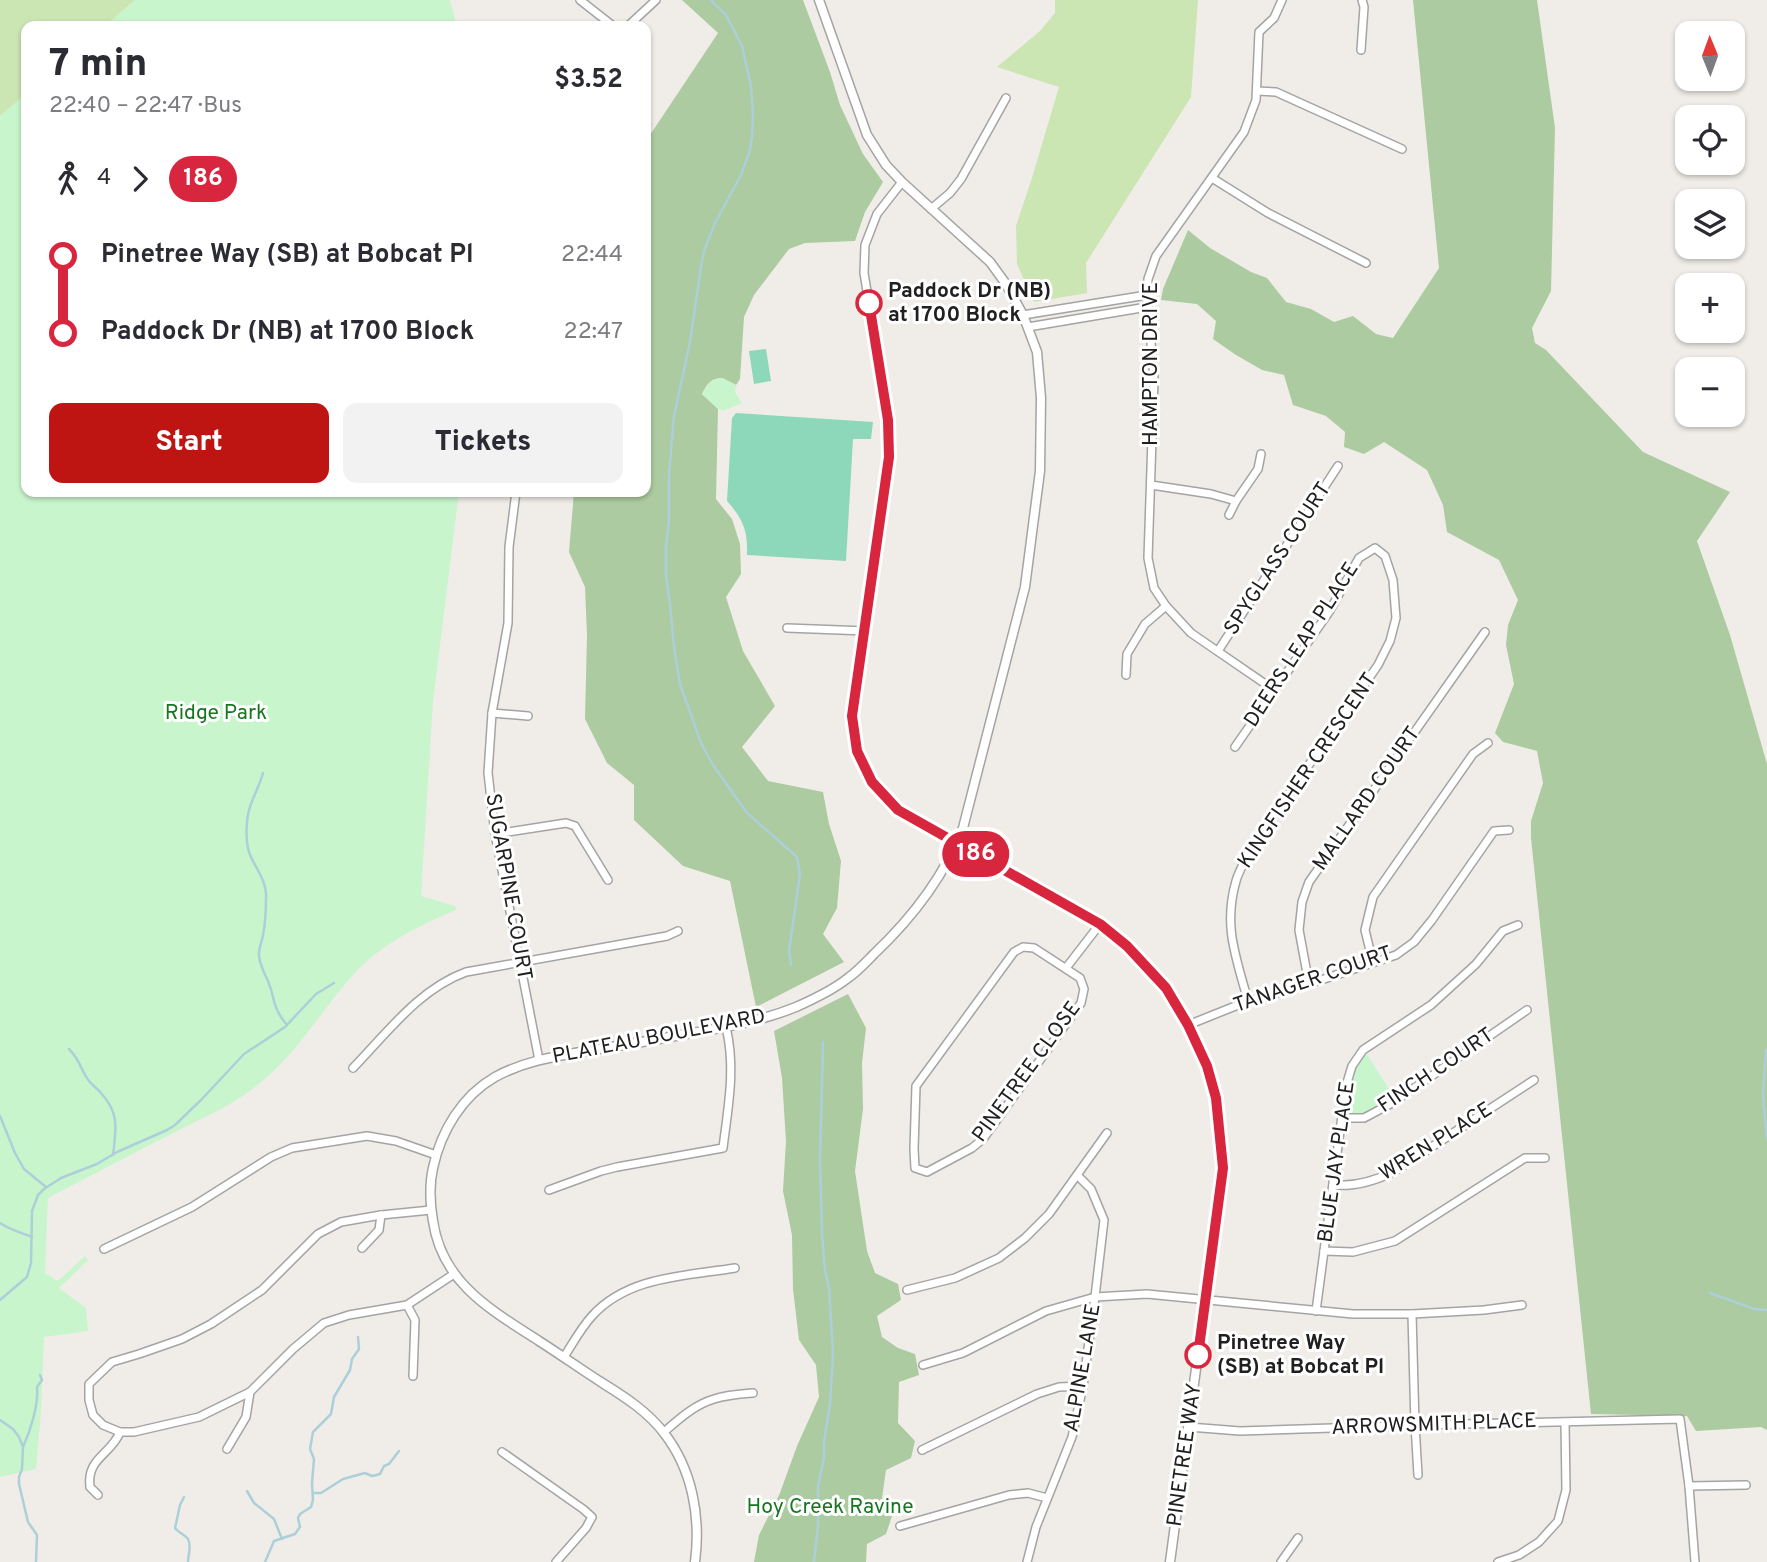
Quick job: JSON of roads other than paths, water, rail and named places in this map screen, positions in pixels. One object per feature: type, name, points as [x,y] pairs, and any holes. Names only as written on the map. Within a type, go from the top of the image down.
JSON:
[{"type":"street","points":[[580,0],[607,21]]},
{"type":"street","points":[[633,21],[656,0]]},
{"type":"street","name":"PLATEAU BOULEVARD","points":[[695,1562],[697,1522],[691,1486],[682,1461],[664,1432],[625,1398],[474,1297],[454,1274],[438,1241],[431,1210],[430,1183],[436,1155],[446,1129],[473,1094],[493,1078],[539,1060],[768,1017],[797,1006],[849,978],[891,938],[933,886],[957,843],[968,810],[1025,587],[1040,471],[1041,398],[1037,352],[1023,315],[990,262],[902,182],[886,165],[867,135],[818,0]]},
{"type":"street","name":"HAMPTON DRIVE","points":[[1274,690],[1191,633],[1166,606],[1154,588],[1148,558],[1154,379],[1147,295],[1148,279],[1156,256],[1244,132],[1256,100],[1259,32],[1274,18],[1282,0]]},
{"type":"street","points":[[1361,50],[1364,7],[1362,0]]},
{"type":"street","points":[[1257,91],[1276,92],[1402,149]]},
{"type":"street","points":[[931,209],[950,193],[961,179],[1006,98]]},
{"type":"street","points":[[1212,178],[1268,213],[1366,263]]},
{"type":"street","points":[[902,182],[877,214],[865,246],[864,273],[888,420],[889,457],[852,716],[857,751],[872,782],[898,810],[957,843]]},
{"type":"street","points":[[1023,315],[1147,295]]},
{"type":"street","points":[[1028,327],[1147,307]]},
{"type":"street","points":[[1229,515],[1258,469],[1261,454]]},
{"type":"street","name":"SPYGLASS COURT","points":[[1218,651],[1338,466]]},
{"type":"street","points":[[1151,485],[1211,494],[1236,501]]},
{"type":"street","name":"SUGARPINE COURT","points":[[515,497],[509,547],[508,623],[492,713],[488,773],[495,834],[539,1060]]},
{"type":"street","name":"DEERS LEAP PLACE","points":[[1235,747],[1329,612],[1359,558],[1375,548]]},
{"type":"street","name":"KINGFISHER CRESCENT","points":[[1248,1001],[1232,945],[1229,921],[1236,880],[1250,850],[1378,665],[1390,641],[1396,618],[1393,580],[1385,556],[1375,548]]},
{"type":"street","points":[[1126,675],[1127,654],[1145,624],[1166,606]]},
{"type":"street","points":[[787,628],[866,631]]},
{"type":"street","name":"MALLARD COURT","points":[[1309,984],[1299,930],[1302,902],[1309,882],[1485,632]]},
{"type":"street","points":[[492,713],[528,716]]},
{"type":"street","points":[[1373,963],[1365,930],[1373,897],[1473,754],[1488,743]]},
{"type":"street","points":[[495,834],[566,823],[575,826],[608,880]]},
{"type":"street","name":"TANAGER COURT","points":[[1188,1025],[1248,1001],[1396,955],[1414,942],[1432,920],[1494,831],[1508,830]]},
{"type":"street","name":"PINETREE WAY","points":[[957,843],[1100,924],[1127,946],[1166,988],[1188,1025],[1207,1066],[1216,1098],[1223,1168],[1170,1562]]},
{"type":"street","name":"PINETREE CLOSE","points":[[1066,968],[1100,924]]},
{"type":"street","name":"BLUE JAY PLACE","points":[[1316,1311],[1346,1086],[1352,1066],[1363,1050],[1431,1005],[1476,964],[1503,931],[1518,925]]},
{"type":"street","points":[[353,1068],[418,1001],[452,977],[520,961],[667,936],[678,931]]},
{"type":"street","name":"PINETREE CLOSE","points":[[1023,947],[1034,948],[1066,968],[1080,978],[1084,989],[1081,1003],[983,1139],[972,1148],[927,1172],[915,1168],[916,1086],[1014,952],[1023,947]]},
{"type":"street","name":"FINCH COURT","points":[[1342,1118],[1364,1118],[1394,1102],[1527,1010]]},
{"type":"street","points":[[549,1190],[617,1167],[723,1148],[731,1089],[731,1050],[726,1027]]},
{"type":"street","name":"WREN PLACE","points":[[1333,1185],[1346,1186],[1375,1181],[1395,1171],[1534,1080]]},
{"type":"street","points":[[907,1290],[955,1278],[999,1258],[1025,1238],[1049,1214],[1107,1133]]},
{"type":"street","points":[[104,1249],[192,1207],[271,1157],[292,1148],[367,1136],[396,1141],[436,1155]]},
{"type":"street","points":[[1324,1251],[1353,1252],[1395,1241],[1525,1158],[1545,1158]]},
{"type":"street","name":"ALPINE LANE","points":[[1027,1562],[1036,1527],[1072,1437],[1083,1386],[1095,1297],[1104,1220],[1091,1189],[1077,1175]]},
{"type":"street","points":[[431,1210],[341,1222],[318,1234],[262,1290],[211,1324],[182,1339],[112,1362],[89,1384],[93,1415],[120,1432],[134,1432],[200,1418],[250,1392],[293,1349],[324,1324],[349,1315],[407,1305],[454,1274]]},
{"type":"street","points":[[362,1248],[379,1230],[381,1215]]},
{"type":"street","points":[[564,1357],[591,1317],[622,1293],[644,1283],[735,1268]]},
{"type":"street","points":[[923,1365],[963,1353],[1046,1311],[1095,1297],[1147,1294],[1353,1314],[1412,1314],[1521,1305]]},
{"type":"street","points":[[407,1305],[415,1320],[413,1376]]},
{"type":"street","points":[[1412,1314],[1418,1475]]},
{"type":"street","points":[[922,1450],[1037,1394],[1059,1387],[1083,1386]]},
{"type":"street","points":[[227,1449],[246,1417],[250,1392]]},
{"type":"street","points":[[664,1432],[693,1408],[706,1402],[753,1392]]},
{"type":"street","name":"ARROWSMITH PLACE","points":[[1189,1427],[1240,1431],[1680,1419],[1689,1486]]},
{"type":"street","points":[[1498,1562],[1519,1555],[1539,1542],[1558,1521],[1566,1490],[1565,1422]]},
{"type":"street","points":[[98,1495],[90,1487],[91,1471],[103,1452],[117,1441],[120,1432]]},
{"type":"street","points":[[502,1452],[592,1517],[586,1528],[556,1562]]},
{"type":"street","points":[[1695,1562],[1689,1486],[1746,1485]]},
{"type":"street","points":[[900,1526],[1009,1495],[1028,1493],[1047,1499]]},
{"type":"street","points":[[1281,1562],[1298,1538]]},
{"type":"waterway","points":[[711,0],[726,15],[742,46],[751,86],[752,137],[741,175],[715,223],[701,266],[690,342],[674,416],[666,576],[680,684],[701,743],[747,813],[797,857],[800,874],[789,951],[791,965]]},
{"type":"waterway","points":[[263,773],[249,809],[247,841],[266,891],[265,921],[259,950],[262,969],[276,1008],[287,1025]]},
{"type":"waterway","points":[[0,1300],[27,1277],[31,1263],[32,1211],[38,1195],[44,1189],[61,1178],[97,1164],[175,1125],[244,1054],[285,1027],[316,994],[334,983]]},
{"type":"waterway","points":[[814,1562],[818,1486],[824,1458],[833,1353],[822,1234],[820,1161],[823,1042]]},
{"type":"waterway","points":[[69,1049],[89,1081],[107,1101],[114,1115],[116,1129],[113,1155]]},
{"type":"waterway","points":[[1766,1050],[1763,1096],[1767,1139]]},
{"type":"waterway","points":[[0,1116],[24,1169],[46,1187]]},
{"type":"waterway","points":[[0,1223],[32,1237]]},
{"type":"waterway","points":[[1710,1293],[1754,1309],[1767,1310]]},
{"type":"waterway","points":[[265,1562],[274,1541],[295,1534],[300,1527],[300,1514],[311,1507],[314,1459],[310,1449],[313,1432],[331,1414],[334,1397],[359,1349],[358,1337]]},
{"type":"waterway","points":[[23,1447],[37,1401],[37,1387],[42,1380],[40,1375]]},
{"type":"waterway","points":[[0,1420],[13,1429],[23,1447],[19,1484],[28,1522],[37,1535],[36,1562]]},
{"type":"waterway","points":[[313,1493],[321,1493],[343,1479],[365,1473],[372,1476],[380,1474],[399,1451]]},
{"type":"waterway","points":[[247,1491],[254,1503],[274,1519],[282,1539]]},
{"type":"waterway","points":[[184,1497],[175,1528],[189,1542],[188,1562]]},
{"type":"place","name":"Paddock Dr (NB) at 1700 Block","points":[[869,303]]},
{"type":"place","name":"Pinetree Way (SB) at Bobcat Pl","points":[[1198,1355]]},
{"type":"park label","name":"Ridge Park","points":[[216,713]]},
{"type":"park label","name":"Hoy Creek Ravine","points":[[830,1507]]}]
